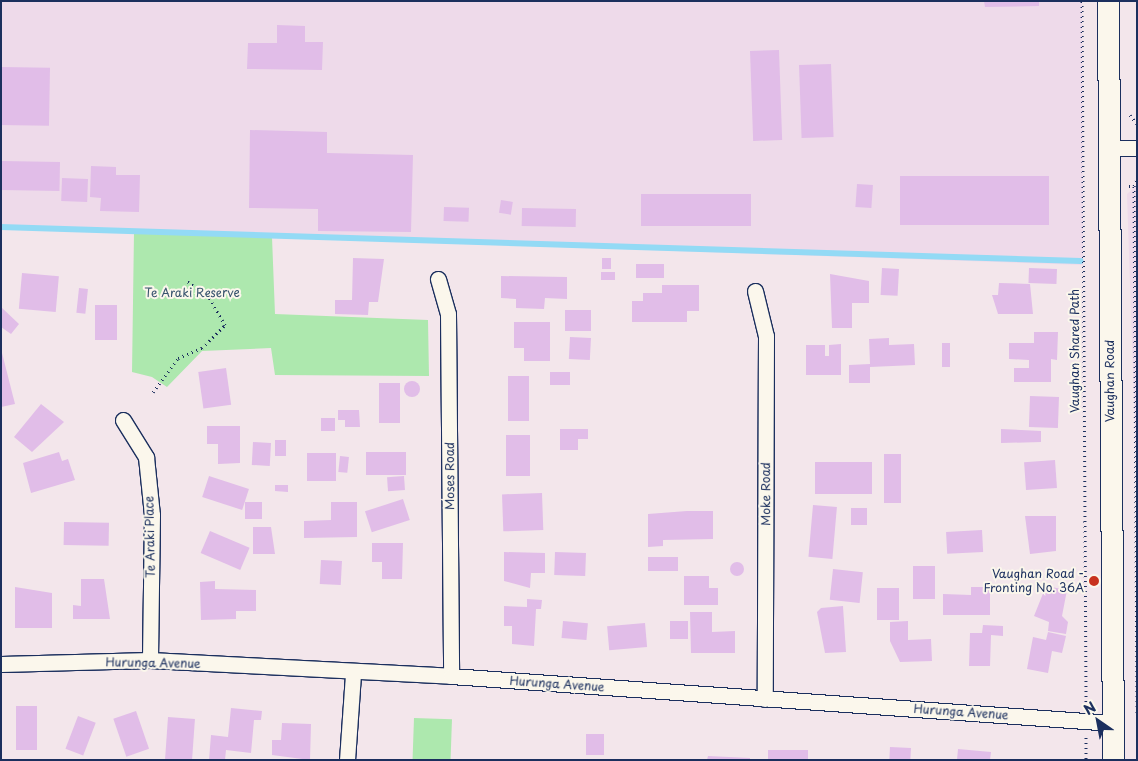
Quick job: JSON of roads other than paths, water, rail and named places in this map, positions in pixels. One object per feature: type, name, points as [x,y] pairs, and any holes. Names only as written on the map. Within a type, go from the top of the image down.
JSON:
[{"type":"street","name":"Vaughan Road","points":[[1108,1],[1113,760]]},
{"type":"street","points":[[1108,148],[1137,148]]},
{"type":"street","name":"Moses Road","points":[[438,279],[448,314],[451,676]]},
{"type":"street","name":"Moke Road","points":[[755,291],[766,336],[765,699]]},
{"type":"street","name":"Te Araki Place","points":[[123,420],[137,439],[147,467],[152,515],[150,660]]},
{"type":"street","name":"Hurunga Avenue","points":[[1,664],[150,660],[353,674],[451,676],[1113,723]]},
{"type":"street","points":[[347,760],[353,674]]},
{"type":"waterway","points":[[1,227],[1080,261]]},
{"type":"place","name":"Vaughan Road - Fronting No. 36A","points":[[1094,581]]},
{"type":"park label","name":"Te Araki Reserve","points":[[192,293]]}]
